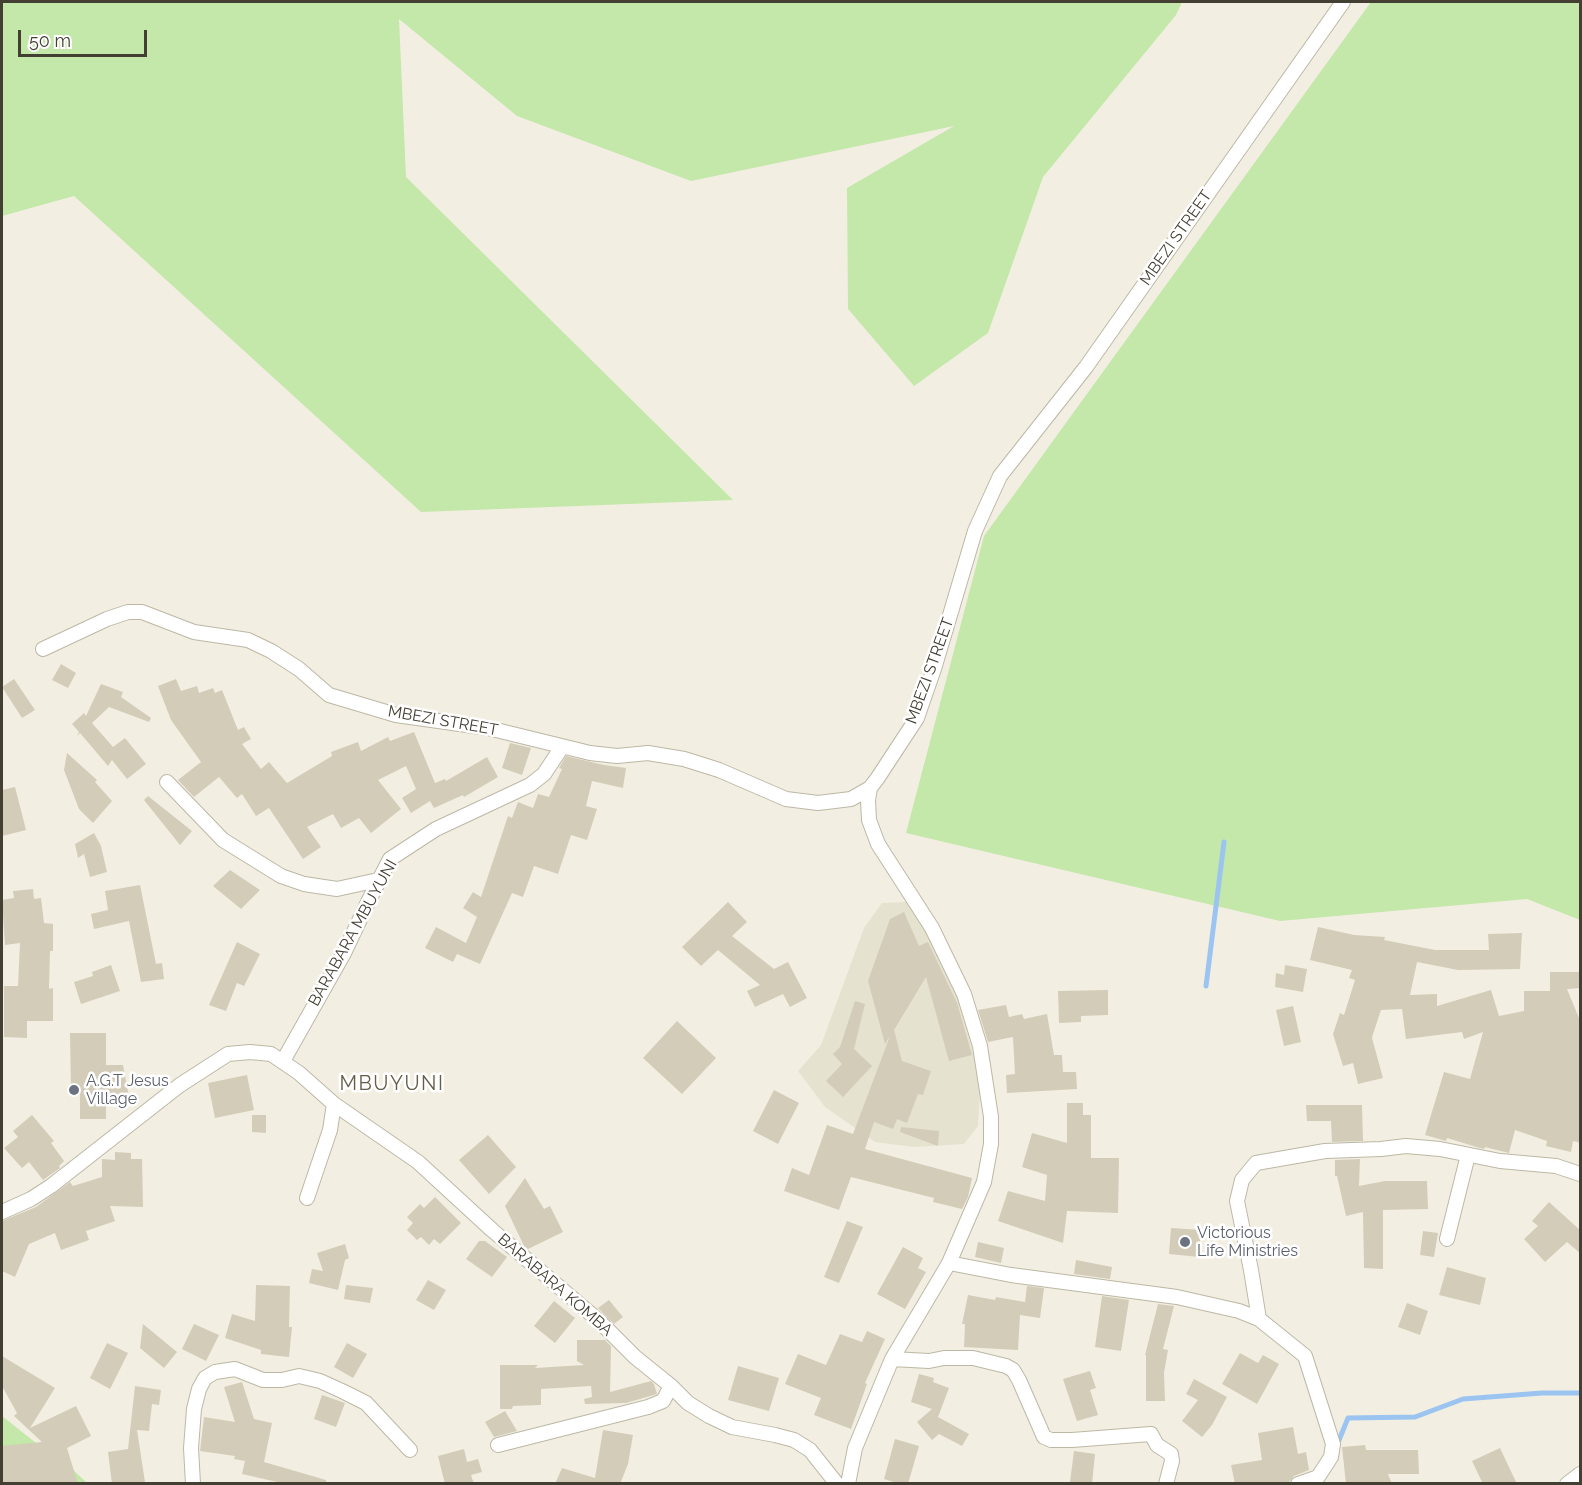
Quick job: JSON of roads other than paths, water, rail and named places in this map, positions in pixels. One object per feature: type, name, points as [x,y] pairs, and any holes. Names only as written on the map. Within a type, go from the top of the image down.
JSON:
[{"type":"street","name":"MBEZI STREET","points":[[43,649],[107,619],[128,612],[142,612],[194,632],[248,640],[271,651],[299,669],[330,695],[354,704],[396,715],[488,728],[535,738],[562,747],[617,756],[648,753],[684,759],[719,770],[786,799],[818,803],[851,799],[870,788],[916,718],[934,669],[975,531],[1000,476],[1086,367],[1343,2]]},
{"type":"street","name":"BARABARA MBUYUNI","points":[[283,1061],[344,953],[390,859],[452,820],[530,784],[544,774],[562,747]]},
{"type":"street","points":[[167,782],[223,840],[281,876],[304,884],[337,889],[378,880]]},
{"type":"street","points":[[848,1484],[855,1448],[892,1359],[949,1263],[984,1182],[991,1144],[991,1117],[980,1046],[964,994],[932,928],[878,844],[869,820],[870,788]]},
{"type":"street","points":[[2,1212],[31,1199],[51,1186],[180,1085],[228,1054],[250,1052],[271,1054],[283,1061]]},
{"type":"street","name":"BARABARA KOMBA","points":[[283,1061],[334,1104],[418,1162],[492,1230],[598,1320],[634,1357],[672,1386],[688,1403],[732,1427],[794,1440],[810,1450],[837,1484]]},
{"type":"street","points":[[308,1198],[330,1130],[334,1104]]},
{"type":"street","points":[[1258,1319],[1251,1269],[1237,1201],[1242,1180],[1256,1163],[1325,1151],[1406,1146],[1440,1149],[1500,1161],[1556,1166],[1581,1174]]},
{"type":"street","points":[[1447,1239],[1468,1155]]},
{"type":"street","points":[[949,1263],[1011,1275],[1176,1297],[1239,1311],[1258,1319],[1305,1356],[1333,1444],[1331,1457],[1317,1478],[1298,1484]]},
{"type":"street","points":[[892,1359],[929,1361],[973,1358],[1006,1366],[1013,1370],[1019,1380],[1044,1437],[1051,1440],[1072,1440],[1151,1434],[1157,1445],[1171,1454],[1172,1461],[1166,1484]]},
{"type":"street","points":[[193,1484],[191,1448],[194,1409],[199,1389],[205,1378],[215,1372],[235,1369],[263,1380],[282,1380],[298,1376],[320,1381],[366,1403],[410,1450]]},
{"type":"street","points":[[498,1445],[648,1407],[663,1401],[672,1386]]},
{"type":"street","points":[[1567,1484],[1581,1474]]},
{"type":"waterway","points":[[1206,986],[1224,842]]},
{"type":"waterway","points":[[1337,1445],[1348,1418],[1415,1417],[1463,1399],[1542,1393],[1580,1393]]},
{"type":"place","name":"A.G.T Jesus Village","points":[[74,1090]]},
{"type":"place","name":"Victorious Life Ministries","points":[[1185,1242]]},
{"type":"district","name":"MBUYUNI","points":[[392,1084]]}]
